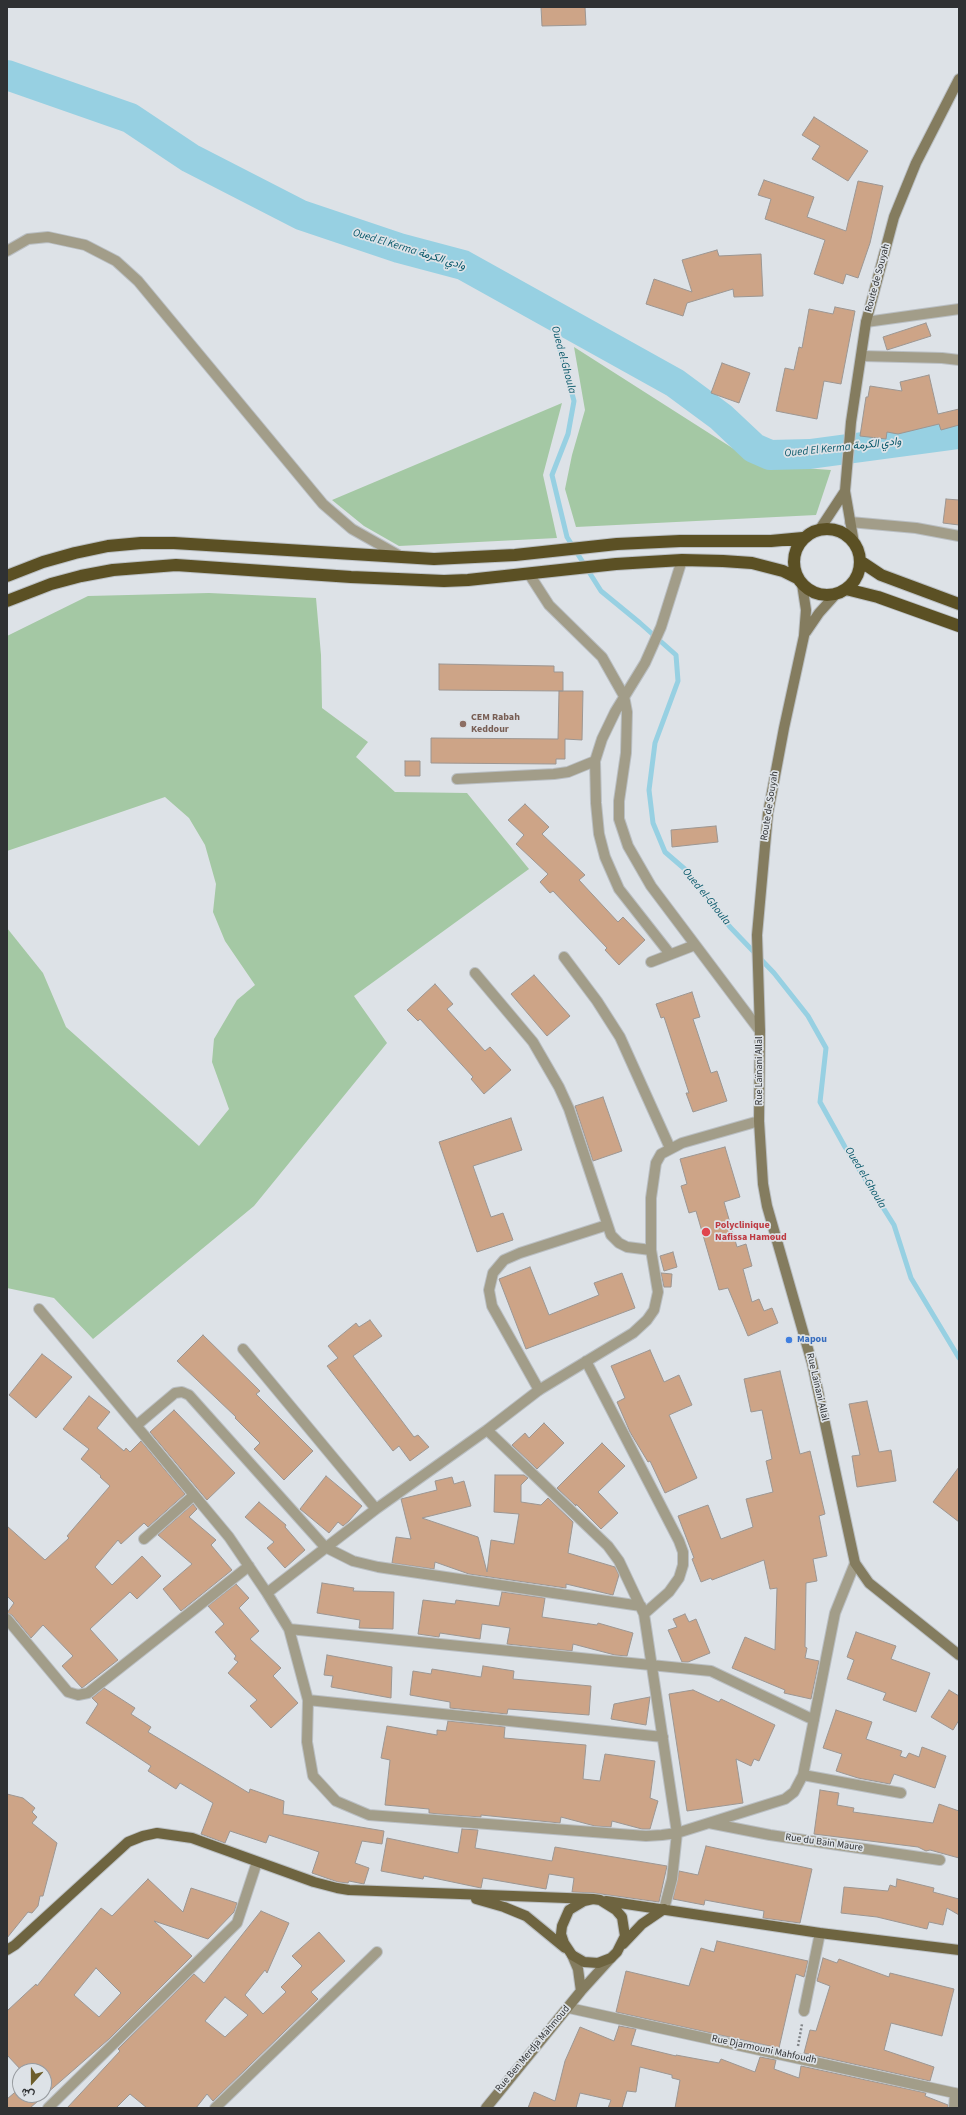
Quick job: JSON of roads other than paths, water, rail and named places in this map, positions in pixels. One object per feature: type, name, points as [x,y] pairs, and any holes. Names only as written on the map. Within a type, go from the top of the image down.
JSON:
[{"type":"highway","points":[[7,576],[43,562],[75,553],[108,546],[140,543],[174,543],[403,558],[475,558],[617,544],[687,540],[771,541],[803,538],[820,529],[839,531],[854,543],[860,561],[856,577],[841,591]]},
{"type":"highway","points":[[800,581],[794,570],[794,552],[803,538]]},
{"type":"highway","points":[[7,601],[51,584],[82,576],[144,566],[208,566],[359,578],[428,581],[468,580],[616,564],[682,560],[752,563],[783,571],[818,594],[841,591],[878,596],[959,626]]},
{"type":"highway","points":[[860,561],[881,575],[959,604]]},
{"type":"main road","name":"Route de Souyah","points":[[854,543],[845,491],[851,422],[866,322],[894,217],[916,163],[959,79]]},
{"type":"main road","name":"Route de Souyah","points":[[820,529],[845,491]]},
{"type":"main road","name":"Route de Souyah","points":[[757,979],[757,935],[768,813],[785,721],[804,636],[806,610],[800,581]]},
{"type":"main road","name":"Route de Souyah","points":[[804,636],[818,613],[841,591]]},
{"type":"main road","name":"Rue Laïnani Allal","points":[[757,979],[760,1031],[759,1121],[762,1171],[767,1206],[812,1363],[855,1563],[869,1583],[959,1655]]},
{"type":"main road","points":[[7,1950],[15,1945],[128,1842],[143,1836],[157,1833],[175,1834],[192,1838],[257,1862],[337,1888],[596,1900],[820,1933],[959,1950]]},
{"type":"main road","points":[[460,1894],[504,1907],[526,1916],[578,1959],[591,1963],[598,1963],[611,1958],[642,1924],[664,1909]]},
{"type":"main road","points":[[581,1991],[578,1969],[561,1934],[564,1917],[576,1905],[596,1900],[613,1907],[622,1917],[625,1936],[622,1945]]},
{"type":"main road","name":"Rue Ben Merdja Mahmoud","points":[[486,2108],[569,2008],[581,1991],[611,1958]]},
{"type":"street","points":[[7,251],[28,239],[48,236],[85,245],[116,261],[138,281],[323,504],[352,529],[403,558]]},
{"type":"street","points":[[866,322],[959,309]]},
{"type":"street","points":[[862,356],[942,358],[959,360]]},
{"type":"street","points":[[850,522],[916,528],[959,536]]},
{"type":"street","points":[[670,954],[619,889],[605,857],[599,834],[596,803],[595,761],[606,732],[624,696],[645,663],[661,627],[682,560]]},
{"type":"street","points":[[529,574],[549,605],[602,658],[624,696],[627,712],[626,753],[619,801],[622,833],[640,870],[760,1031]]},
{"type":"street","points":[[457,779],[554,774],[568,772],[595,761]]},
{"type":"street","points":[[651,962],[695,945]]},
{"type":"street","points":[[564,957],[597,1001],[620,1037],[670,1148]]},
{"type":"street","points":[[475,973],[533,1042],[559,1087],[569,1109],[611,1235],[618,1243],[635,1249],[652,1250]]},
{"type":"street","points":[[268,1593],[325,1547],[487,1430],[539,1390],[633,1333],[647,1320],[654,1310],[658,1292],[652,1250],[651,1198],[654,1174],[661,1154],[670,1148],[759,1121]]},
{"type":"street","points":[[539,1390],[492,1306],[489,1290],[493,1273],[504,1260],[520,1253],[607,1225]]},
{"type":"street","points":[[39,1309],[229,1537],[268,1593],[289,1630],[308,1700],[308,1742],[314,1776],[336,1801],[368,1815],[646,1836],[677,1833],[784,1799],[794,1792],[803,1775],[835,1612],[855,1563]]},
{"type":"street","points":[[243,1349],[376,1509]]},
{"type":"street","points":[[137,1425],[175,1393],[182,1392],[189,1394],[325,1547],[353,1561],[378,1567],[643,1610],[669,1592],[679,1578],[683,1565],[683,1552],[679,1541],[586,1361]]},
{"type":"street","points":[[487,1430],[608,1546],[619,1561],[643,1610],[653,1665],[677,1833],[672,1879],[664,1909]]},
{"type":"street","points":[[144,1539],[194,1495]]},
{"type":"street","points":[[7,1619],[68,1692],[78,1695],[88,1693],[249,1566]]},
{"type":"street","points":[[289,1630],[711,1671],[814,1720]]},
{"type":"street","points":[[308,1700],[663,1737]]},
{"type":"street","points":[[803,1775],[901,1793]]},
{"type":"street","name":"Rue du Bain Maure","points":[[708,1823],[770,1835],[940,1860]]},
{"type":"street","points":[[48,2108],[237,1923],[257,1862]]},
{"type":"street","points":[[804,2011],[820,1933]]},
{"type":"street","points":[[215,2108],[377,1952]]},
{"type":"street","name":"Rue Djarmouni Mahfoudh","points":[[569,2008],[957,2093]]},
{"type":"street","points":[[954,2108],[957,2093]]},
{"type":"waterway","name":"Oued El Kerma وادي الكرمة","points":[[7,75],[130,118],[190,158],[301,215],[399,248],[463,265],[675,383],[721,417],[754,448],[770,455],[810,454],[959,434]]},
{"type":"waterway","name":"Oued el-Ghoula","points":[[550,313],[574,401],[568,434],[552,475],[567,537],[601,591],[676,655],[678,681],[655,743],[649,790],[653,823],[665,852],[687,871],[730,927],[774,973],[808,1016],[826,1048],[820,1102],[845,1147],[894,1225],[911,1278],[959,1358]]},
{"type":"place","name":"CEM Rabah Keddour","points":[[463,724]]},
{"type":"place","name":"Polyclinique Nafissa Hamoud","points":[[706,1232]]},
{"type":"place","name":"Mapou","points":[[789,1340]]}]
